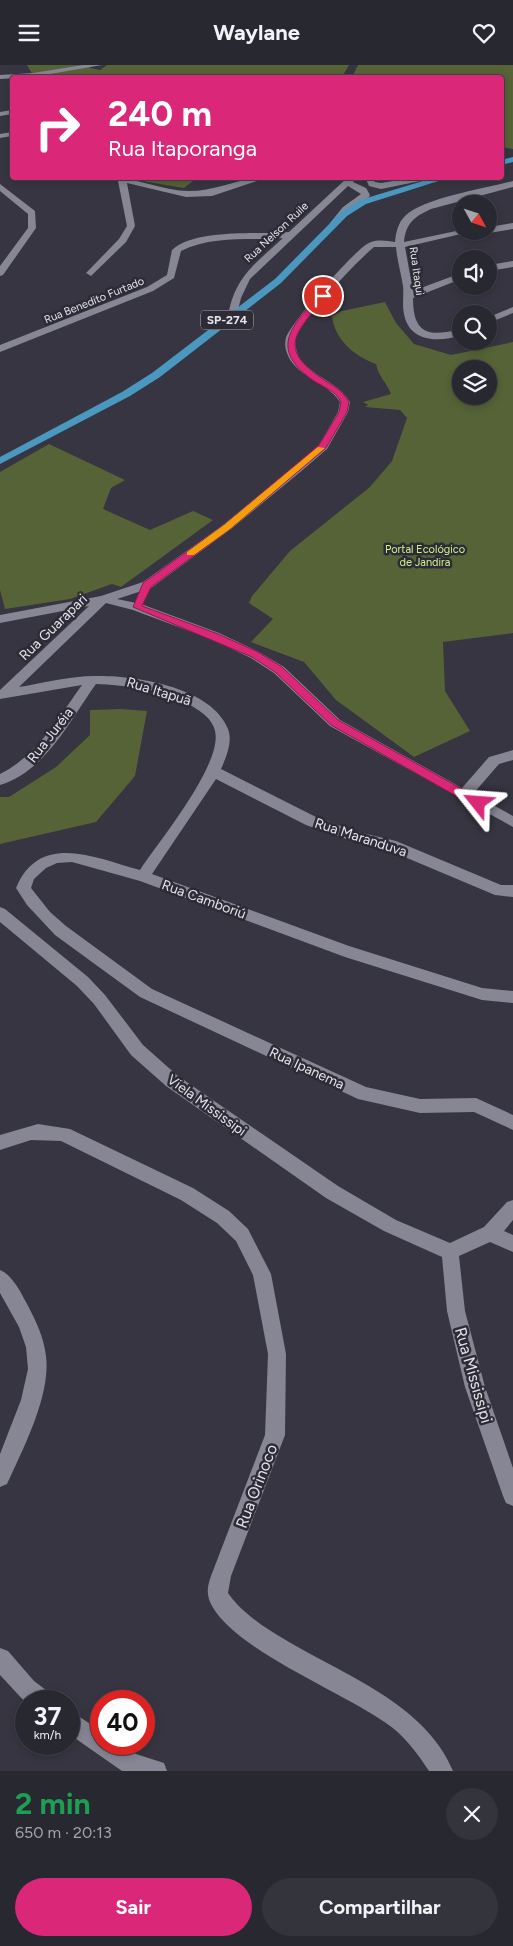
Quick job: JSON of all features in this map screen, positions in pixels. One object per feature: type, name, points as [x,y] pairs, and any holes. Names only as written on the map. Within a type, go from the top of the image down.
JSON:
[{"type":"main road","name":"SP-274","points":[[0,461],[134,389],[156,375],[278,281],[334,223],[363,202],[436,180]]},
{"type":"street","points":[[29,75],[98,65]]},
{"type":"street","points":[[91,273],[123,240],[131,226],[122,181],[186,194],[201,194],[212,193],[255,180]]},
{"type":"street","points":[[334,223],[346,209],[366,195],[351,180]]},
{"type":"street","name":"Rua Nelson Ruile","points":[[233,316],[236,298],[246,278],[351,180]]},
{"type":"street","points":[[368,180],[393,185],[420,180]]},
{"type":"street","points":[[363,202],[378,194],[378,190],[368,180]]},
{"type":"street","name":"Rua Itaqui","points":[[452,334],[438,338],[428,337],[413,326],[409,316],[409,296],[400,245],[401,227],[408,217],[422,209],[513,184]]},
{"type":"street","points":[[0,187],[32,213],[34,221],[32,228],[0,273]]},
{"type":"street","points":[[498,228],[513,226]]},
{"type":"street","name":"Rua Benedito Furtado","points":[[0,349],[150,289],[171,275],[177,250],[186,244],[208,239],[262,238],[291,235]]},
{"type":"street","points":[[0,619],[103,599],[147,585],[227,527],[323,447],[343,412],[345,402],[339,392],[317,379],[296,361],[291,350],[290,339],[298,323],[371,245],[382,243],[400,245],[452,235]]},
{"type":"street","points":[[262,238],[278,248]]},
{"type":"street","points":[[497,267],[513,264]]},
{"type":"street","points":[[409,296],[452,279]]},
{"type":"street","points":[[497,317],[513,310]]},
{"type":"street","points":[[137,607],[147,585]]},
{"type":"street","points":[[103,599],[137,607],[215,636],[255,655],[278,670],[334,723],[513,822]]},
{"type":"street","name":"Rua Guarapari","points":[[2,695],[103,599]]},
{"type":"street","name":"Rua Itapuã","points":[[2,695],[92,680],[121,680],[186,697],[210,711],[221,727],[223,746],[214,772],[143,876]]},
{"type":"street","name":"Rua Juréia","points":[[0,780],[14,775],[30,763],[92,680]]},
{"type":"street","points":[[464,795],[494,760],[513,755]]},
{"type":"street","name":"Rua Maranduva","points":[[214,772],[330,829],[391,845],[500,891],[513,891]]},
{"type":"street","name":"Rua Camboriú","points":[[113,971],[29,901],[23,888],[28,876],[41,864],[55,858],[72,857],[143,876],[346,951],[482,994],[513,997]]},
{"type":"street","name":"Viela Mississipi","points":[[0,913],[91,990],[106,1006],[143,1057],[184,1089],[252,1138],[355,1206],[414,1238],[450,1251]]},
{"type":"street","name":"Rua Ipanema","points":[[113,971],[146,993],[364,1094],[420,1106],[476,1105],[513,1123]]},
{"type":"street","name":"Rua Orinoco","points":[[0,1143],[27,1131],[44,1129],[64,1134],[187,1194],[223,1217],[242,1235],[262,1274],[277,1354],[275,1435],[221,1576],[218,1590],[224,1607],[267,1641],[394,1715],[427,1747],[442,1771]]},
{"type":"street","points":[[450,1251],[490,1233],[513,1208]]},
{"type":"street","points":[[490,1233],[513,1244]]},
{"type":"street","name":"Rua Mississipi","points":[[450,1251],[456,1311],[474,1387],[513,1496]]},
{"type":"street","points":[[0,1279],[13,1294],[27,1323],[38,1359],[32,1397],[0,1477]]},
{"type":"street","points":[[0,1659],[27,1690]]},
{"type":"street","points":[[116,1755],[133,1767],[156,1771]]},
{"type":"green space","points":[[27,65],[91,65],[90,68],[100,70],[107,65],[349,65],[343,75],[33,75]]},
{"type":"green space","points":[[358,65],[513,65],[513,149],[504,148],[504,75],[353,75]]},
{"type":"green space","points":[[136,180],[194,180],[184,188]]},
{"type":"green space","name":"Portal Ecológico de Jandira","points":[[385,302],[396,323],[414,344],[451,355],[475,350],[497,350],[497,345],[513,342],[513,633],[443,642],[445,691],[470,731],[414,757],[336,700],[304,662],[251,642],[273,619],[249,603],[252,596],[290,551],[370,487],[392,461],[407,418],[400,410],[365,407],[368,405],[363,402],[391,394],[376,364],[361,357],[342,340],[337,333],[332,316],[342,311]]},
{"type":"green space","points":[[49,444],[125,480],[111,488],[103,509],[150,530],[193,511],[213,520],[121,587],[112,584],[70,599],[5,609],[0,590],[0,472]]},
{"type":"green space","points":[[121,709],[147,711],[135,776],[96,822],[0,844],[0,797],[9,797],[56,767],[90,735],[90,710]]},
{"type":"slow traffic","points":[[190,554],[227,527],[321,448]]},
{"type":"route","points":[[323,296],[298,323],[290,339],[291,350],[296,361],[317,379],[339,392],[345,402],[343,412],[335,427],[323,447],[295,471],[227,527],[147,585],[137,607],[215,636],[255,655],[278,670],[334,723],[478,803]]}]
